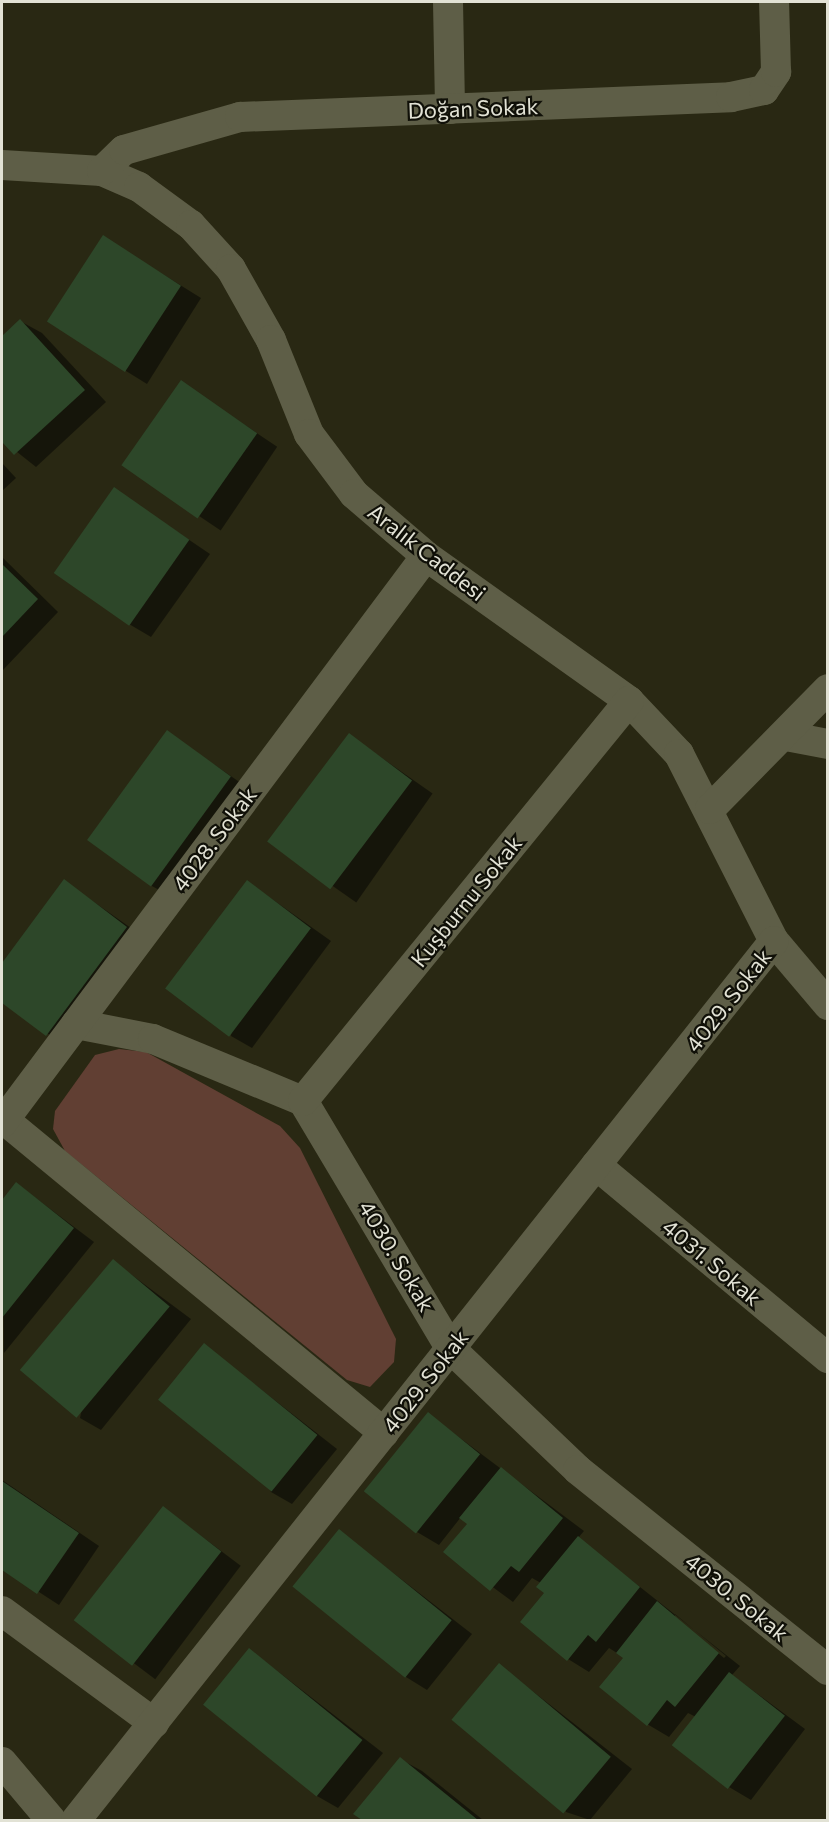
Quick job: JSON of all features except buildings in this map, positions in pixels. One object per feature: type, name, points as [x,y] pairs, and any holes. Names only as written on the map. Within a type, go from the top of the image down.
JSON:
[{"type":"street","points":[[448,2],[450,109]]},
{"type":"street","name":"Doğan Sokak","points":[[102,171],[124,150],[240,117],[731,97],[764,90],[776,72],[774,2]]},
{"type":"street","name":"Aralık Caddesi","points":[[2,165],[102,171],[139,188],[191,225],[231,269],[271,340],[309,434],[354,494],[426,556],[630,701],[679,754],[710,809],[774,941],[828,1005]]},
{"type":"street","name":"4028. Sokak","points":[[2,1120],[426,556]]},
{"type":"street","points":[[710,809],[786,736],[828,689]]},
{"type":"street","name":"Kuşburnu Sokak","points":[[303,1101],[630,701]]},
{"type":"street","points":[[786,736],[828,744]]},
{"type":"street","name":"4029. Sokak","points":[[76,1821],[774,941]]},
{"type":"street","points":[[76,1024],[153,1040],[303,1101]]},
{"type":"street","name":"4030. Sokak","points":[[303,1101],[451,1349],[578,1470],[828,1670]]},
{"type":"street","points":[[2,1120],[384,1433]]},
{"type":"street","name":"4031. Sokak","points":[[596,1165],[828,1358]]},
{"type":"street","points":[[2,1611],[154,1723]]},
{"type":"street","points":[[2,1762],[51,1821]]},
{"type":"shaded area","points":[[119,1049],[146,1052],[280,1126],[300,1148],[396,1339],[394,1362],[370,1387],[347,1380],[65,1151],[53,1129],[55,1111],[95,1055]]}]
